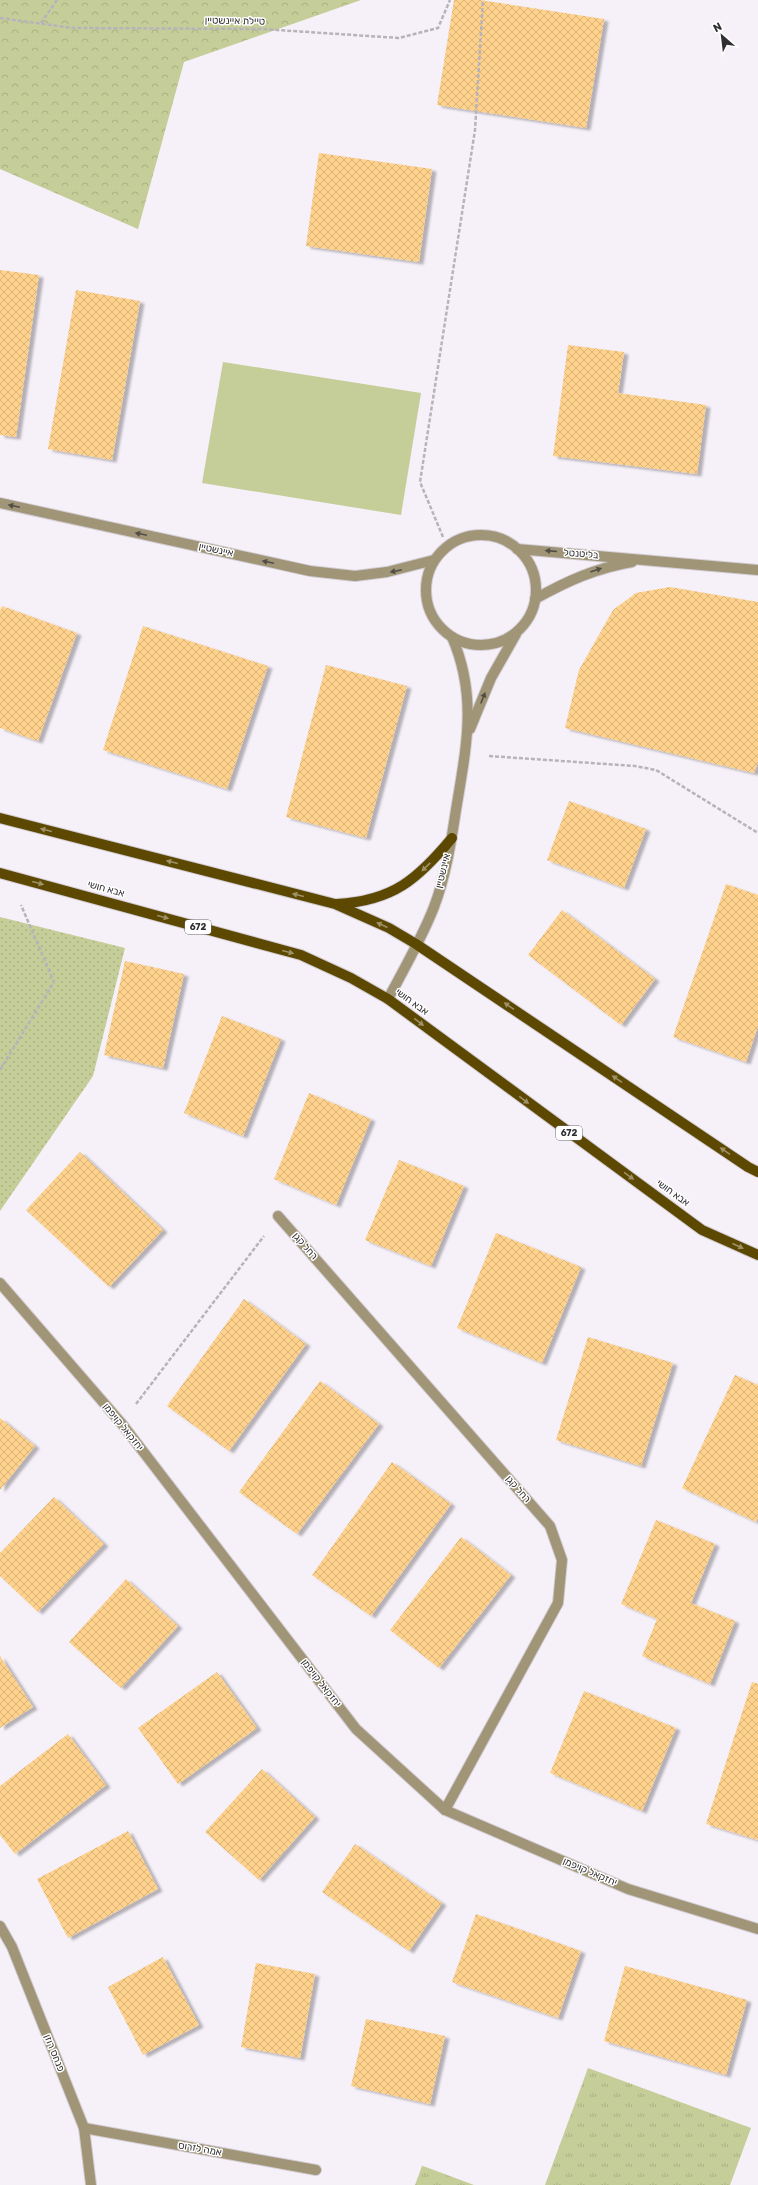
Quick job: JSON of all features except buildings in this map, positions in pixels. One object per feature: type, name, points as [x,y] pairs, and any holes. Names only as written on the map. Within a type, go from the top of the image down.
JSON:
[{"type":"main road","points":[[0,818],[336,904],[389,928],[416,944],[748,1167],[758,1172]]},
{"type":"main road","points":[[336,904],[373,900],[409,882],[433,861],[452,838]]},
{"type":"main road","name":"אבא חושי","points":[[4,874],[302,955],[351,978],[388,999],[702,1230],[758,1255]]},
{"type":"street","name":"איינשטיין","points":[[0,503],[310,571],[355,576],[386,572],[434,560]]},
{"type":"street","points":[[482,535],[501,538],[517,549],[529,563],[536,581],[535,599],[530,616],[518,631],[503,641],[485,645],[468,644],[452,637],[438,626],[429,611],[425,594],[427,577],[434,560],[446,547],[464,538],[482,535]]},
{"type":"street","name":"בליטנטל","points":[[517,549],[646,559],[758,570]]},
{"type":"street","name":"בליטנטל","points":[[535,599],[581,575],[608,566],[646,559]]},
{"type":"street","name":"איינשטיין","points":[[468,734],[491,678],[518,631]]},
{"type":"street","name":"איינשטיין","points":[[388,999],[434,906],[452,838],[468,734],[465,684],[460,657],[452,637]]},
{"type":"street","name":"רחל קגן","points":[[278,1216],[550,1526],[562,1560],[558,1603],[445,1810]]},
{"type":"street","name":"יחזקאל קויפמן","points":[[0,1283],[122,1424],[356,1729],[445,1810],[628,1889],[758,1929]]},
{"type":"street","name":"פנחס רוזן","points":[[0,1926],[12,1948],[84,2128],[91,2185]]},
{"type":"street","name":"אמה לזרוס","points":[[84,2128],[316,2170]]},
{"type":"path","points":[[41,23],[57,0]]},
{"type":"path","name":"טיילת איינשטיין","points":[[0,18],[73,28],[262,29],[399,38],[438,28],[450,0]]},
{"type":"path","points":[[446,547],[420,482],[475,130],[483,0]]},
{"type":"path","points":[[465,754],[635,766],[656,770],[758,833]]},
{"type":"path","points":[[0,1070],[54,982],[4,874]]},
{"type":"path","points":[[122,1424],[278,1216]]},
{"type":"green space","points":[[0,0],[361,0],[184,62],[138,229],[0,169]]},
{"type":"green space","points":[[223,362],[421,393],[401,515],[202,483]]},
{"type":"green space","points":[[0,917],[125,948],[93,1076],[0,1211]]},
{"type":"green space","points":[[588,2068],[751,2128],[730,2185],[545,2185]]},
{"type":"green space","points":[[423,2166],[474,2185],[415,2185]]}]
